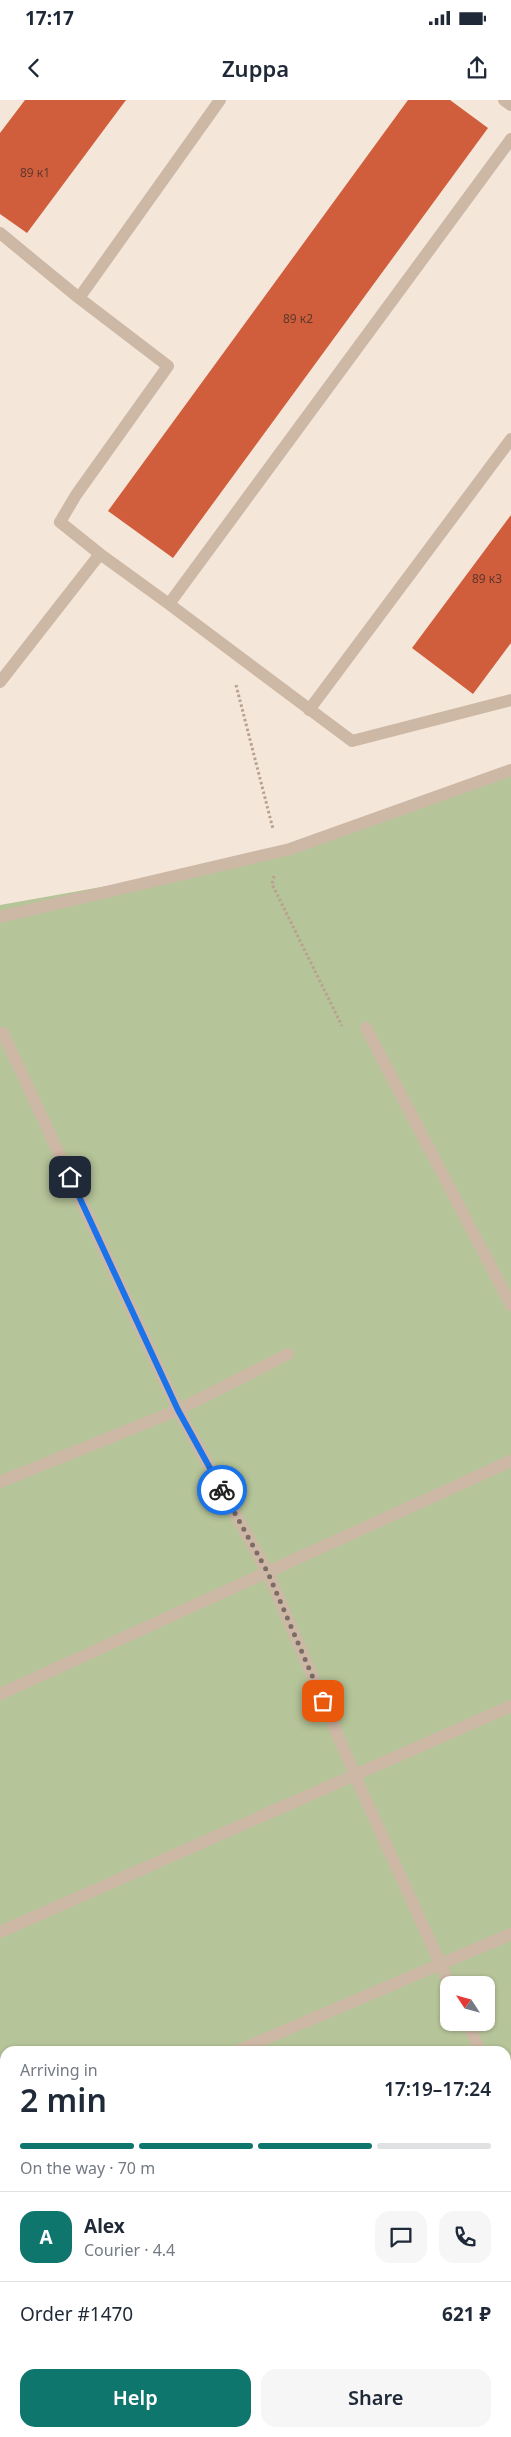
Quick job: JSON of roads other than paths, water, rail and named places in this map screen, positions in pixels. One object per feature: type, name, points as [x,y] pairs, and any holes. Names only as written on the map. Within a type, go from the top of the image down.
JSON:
[{"type":"lane","points":[[79,298],[220,100]]},
{"type":"lane","points":[[504,100],[511,105]]},
{"type":"lane","points":[[169,604],[511,139]]},
{"type":"lane","points":[[0,233],[79,298],[168,366],[76,495],[60,522],[100,554],[352,741],[511,700]]},
{"type":"lane","points":[[309,710],[511,439]]},
{"type":"lane","points":[[0,682],[100,554]]},
{"type":"lane","points":[[0,917],[280,852],[511,770]]},
{"type":"lane","points":[[366,1028],[511,1305]]},
{"type":"lane","points":[[3,1033],[178,1410],[268,1573],[355,1774],[446,1976]]},
{"type":"lane","points":[[0,1482],[178,1410],[288,1354]]},
{"type":"lane","points":[[0,1694],[511,1461]]},
{"type":"lane","points":[[0,1932],[511,1706]]},
{"type":"lane","points":[[248,2046],[511,1934]]},
{"type":"lane","points":[[471,2031],[478,2046]]}]
